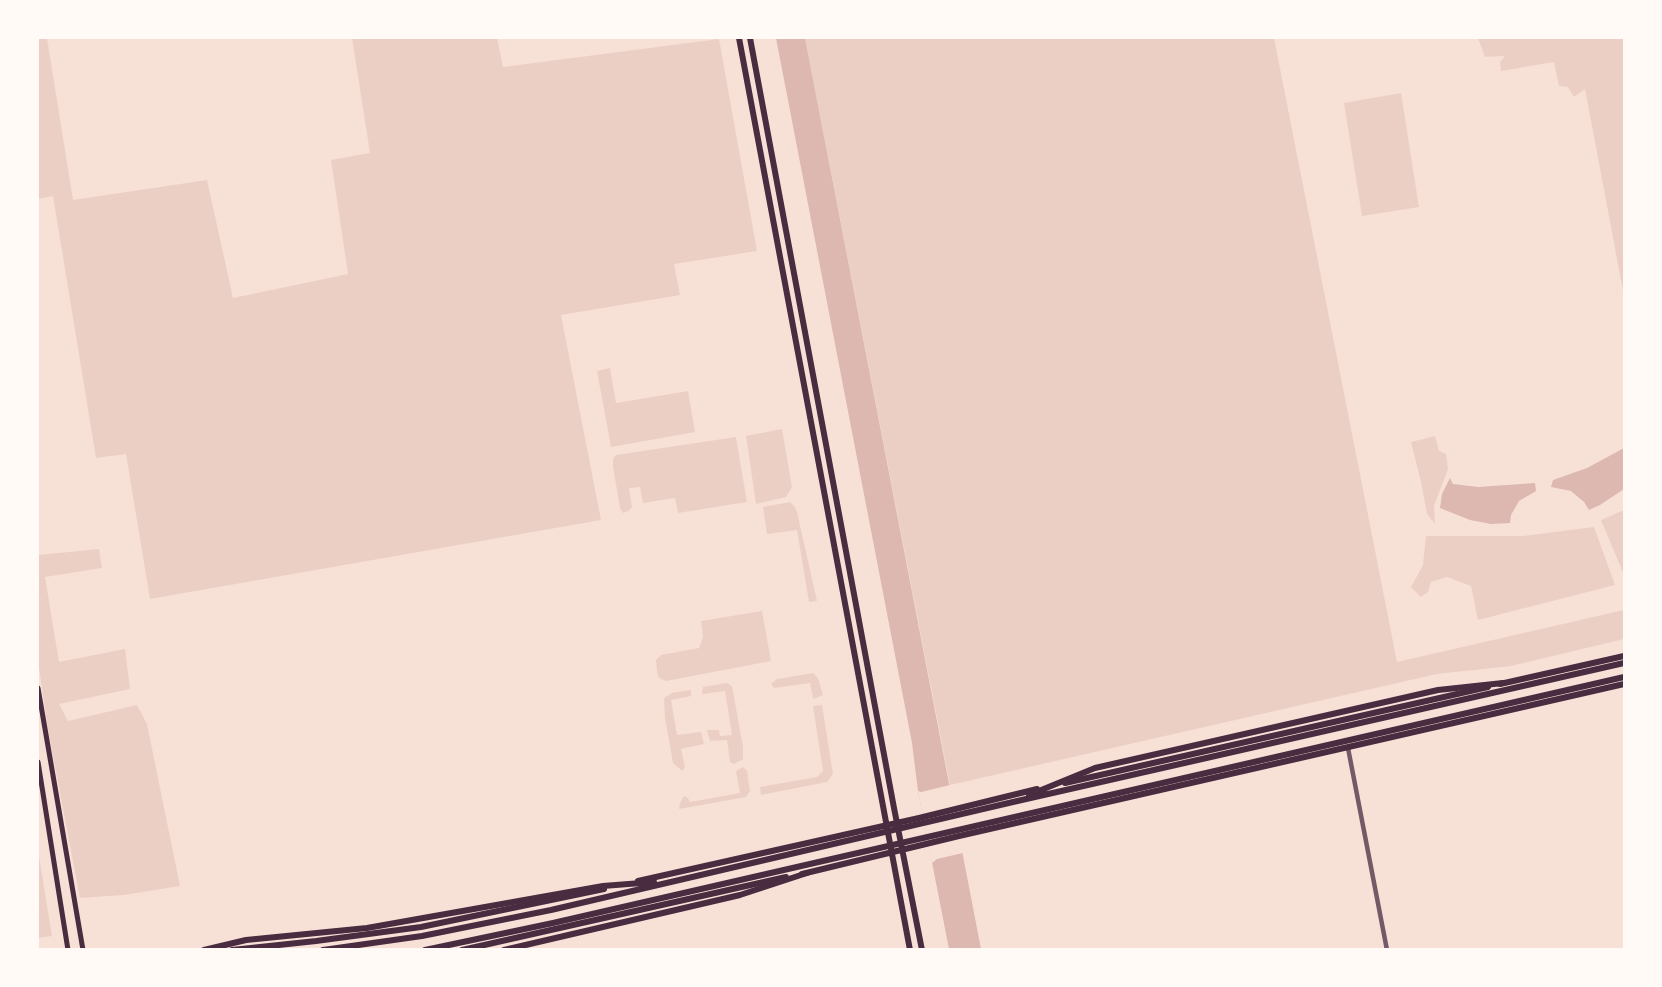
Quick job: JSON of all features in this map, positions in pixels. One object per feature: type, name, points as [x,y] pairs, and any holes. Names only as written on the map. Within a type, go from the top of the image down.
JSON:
[{"type":"main road","points":[[739,38],[910,950]]},
{"type":"main road","points":[[750,38],[922,950]]},
{"type":"main road","points":[[232,950],[421,927],[550,901],[1624,656]]},
{"type":"main road","points":[[323,950],[422,936],[551,910],[1624,663]]},
{"type":"main road","points":[[1608,688],[1624,677]]},
{"type":"main road","points":[[425,950],[565,920],[1624,677]]},
{"type":"main road","points":[[1013,802],[1095,768],[1438,690],[1503,683]]},
{"type":"main road","points":[[462,950],[807,873],[928,843],[1624,684]]},
{"type":"main road","points":[[38,688],[83,950]]},
{"type":"main road","points":[[38,762],[68,950]]},
{"type":"main road","points":[[504,950],[740,895],[807,873]]},
{"type":"main road","points":[[204,950],[246,940],[315,934],[420,920],[603,886],[677,880]]},
{"type":"street","points":[[1348,748],[1387,950]]},
{"type":"shaded area","points":[[38,38],[47,38],[73,200],[207,180],[233,298],[348,274],[331,160],[370,153],[352,38],[497,38],[503,67],[719,39],[757,251],[674,264],[680,295],[561,315],[601,520],[150,599],[126,454],[96,458],[53,196],[38,199]]},
{"type":"shaded area","points":[[776,38],[805,38],[981,949],[949,949],[918,791],[912,743]]},
{"type":"shaded area","points":[[805,38],[1274,38],[1397,662],[1624,610],[1624,639],[1511,666],[1437,674],[950,785]]},
{"type":"shaded area","points":[[1478,38],[1624,38],[1624,296],[1585,89],[1574,97],[1568,87],[1559,86],[1554,62],[1501,71],[1500,62],[1505,56],[1485,57]]},
{"type":"shaded area","points":[[1401,93],[1419,207],[1362,216],[1344,103]]},
{"type":"shaded area","points":[[610,368],[616,403],[688,391],[695,432],[611,447],[597,371]]},
{"type":"shaded area","points":[[782,429],[792,487],[786,497],[756,504],[746,436]]},
{"type":"shaded area","points":[[1435,436],[1439,451],[1446,454],[1448,469],[1434,506],[1435,524],[1427,514],[1411,442]]},
{"type":"shaded area","points":[[736,437],[747,502],[678,513],[675,498],[643,503],[640,487],[629,488],[632,507],[623,513],[620,508],[613,467],[613,459],[616,455]]},
{"type":"shaded area","points":[[1624,448],[1624,489],[1600,505],[1589,510],[1584,502],[1571,491],[1551,487],[1553,480],[1587,468]]},
{"type":"shaded area","points":[[1450,478],[1453,484],[1478,487],[1535,483],[1536,491],[1519,501],[1511,515],[1510,523],[1491,524],[1470,520],[1440,508],[1442,494]]},
{"type":"shaded area","points":[[790,502],[797,512],[817,601],[809,602],[797,530],[767,534],[763,507]]},
{"type":"shaded area","points":[[1624,510],[1624,575],[1601,520]]},
{"type":"shaded area","points":[[1594,527],[1615,585],[1478,620],[1471,586],[1447,577],[1431,582],[1428,592],[1421,597],[1411,587],[1423,565],[1426,536],[1523,536]]},
{"type":"shaded area","points":[[99,549],[102,568],[45,577],[59,662],[125,649],[130,689],[59,704],[68,721],[137,705],[147,724],[180,886],[124,895],[80,898],[48,730],[38,661],[38,555]]},
{"type":"shaded area","points":[[762,611],[771,661],[666,681],[659,678],[656,660],[661,655],[699,648],[703,637],[701,621]]},
{"type":"shaded area","points":[[813,673],[818,678],[823,695],[813,699],[810,683],[774,688],[771,684],[777,679]]},
{"type":"shaded area","points":[[727,683],[732,686],[743,747],[743,759],[734,764],[730,762],[727,740],[710,741],[707,730],[719,730],[720,736],[732,735],[725,691],[702,694],[703,687]]},
{"type":"shaded area","points":[[691,690],[691,696],[671,700],[677,735],[701,732],[704,744],[681,749],[685,767],[682,771],[673,763],[664,698],[672,693]]},
{"type":"shaded area","points":[[822,705],[833,774],[827,782],[761,795],[760,787],[817,777],[823,771],[813,706]]},
{"type":"shaded area","points":[[743,767],[747,771],[750,791],[746,797],[679,809],[684,796],[690,802],[740,793],[736,771]]},
{"type":"shaded area","points":[[38,850],[52,936],[38,938]]},
{"type":"pier","points":[[950,785],[963,853],[937,859],[932,863],[918,791]]}]
